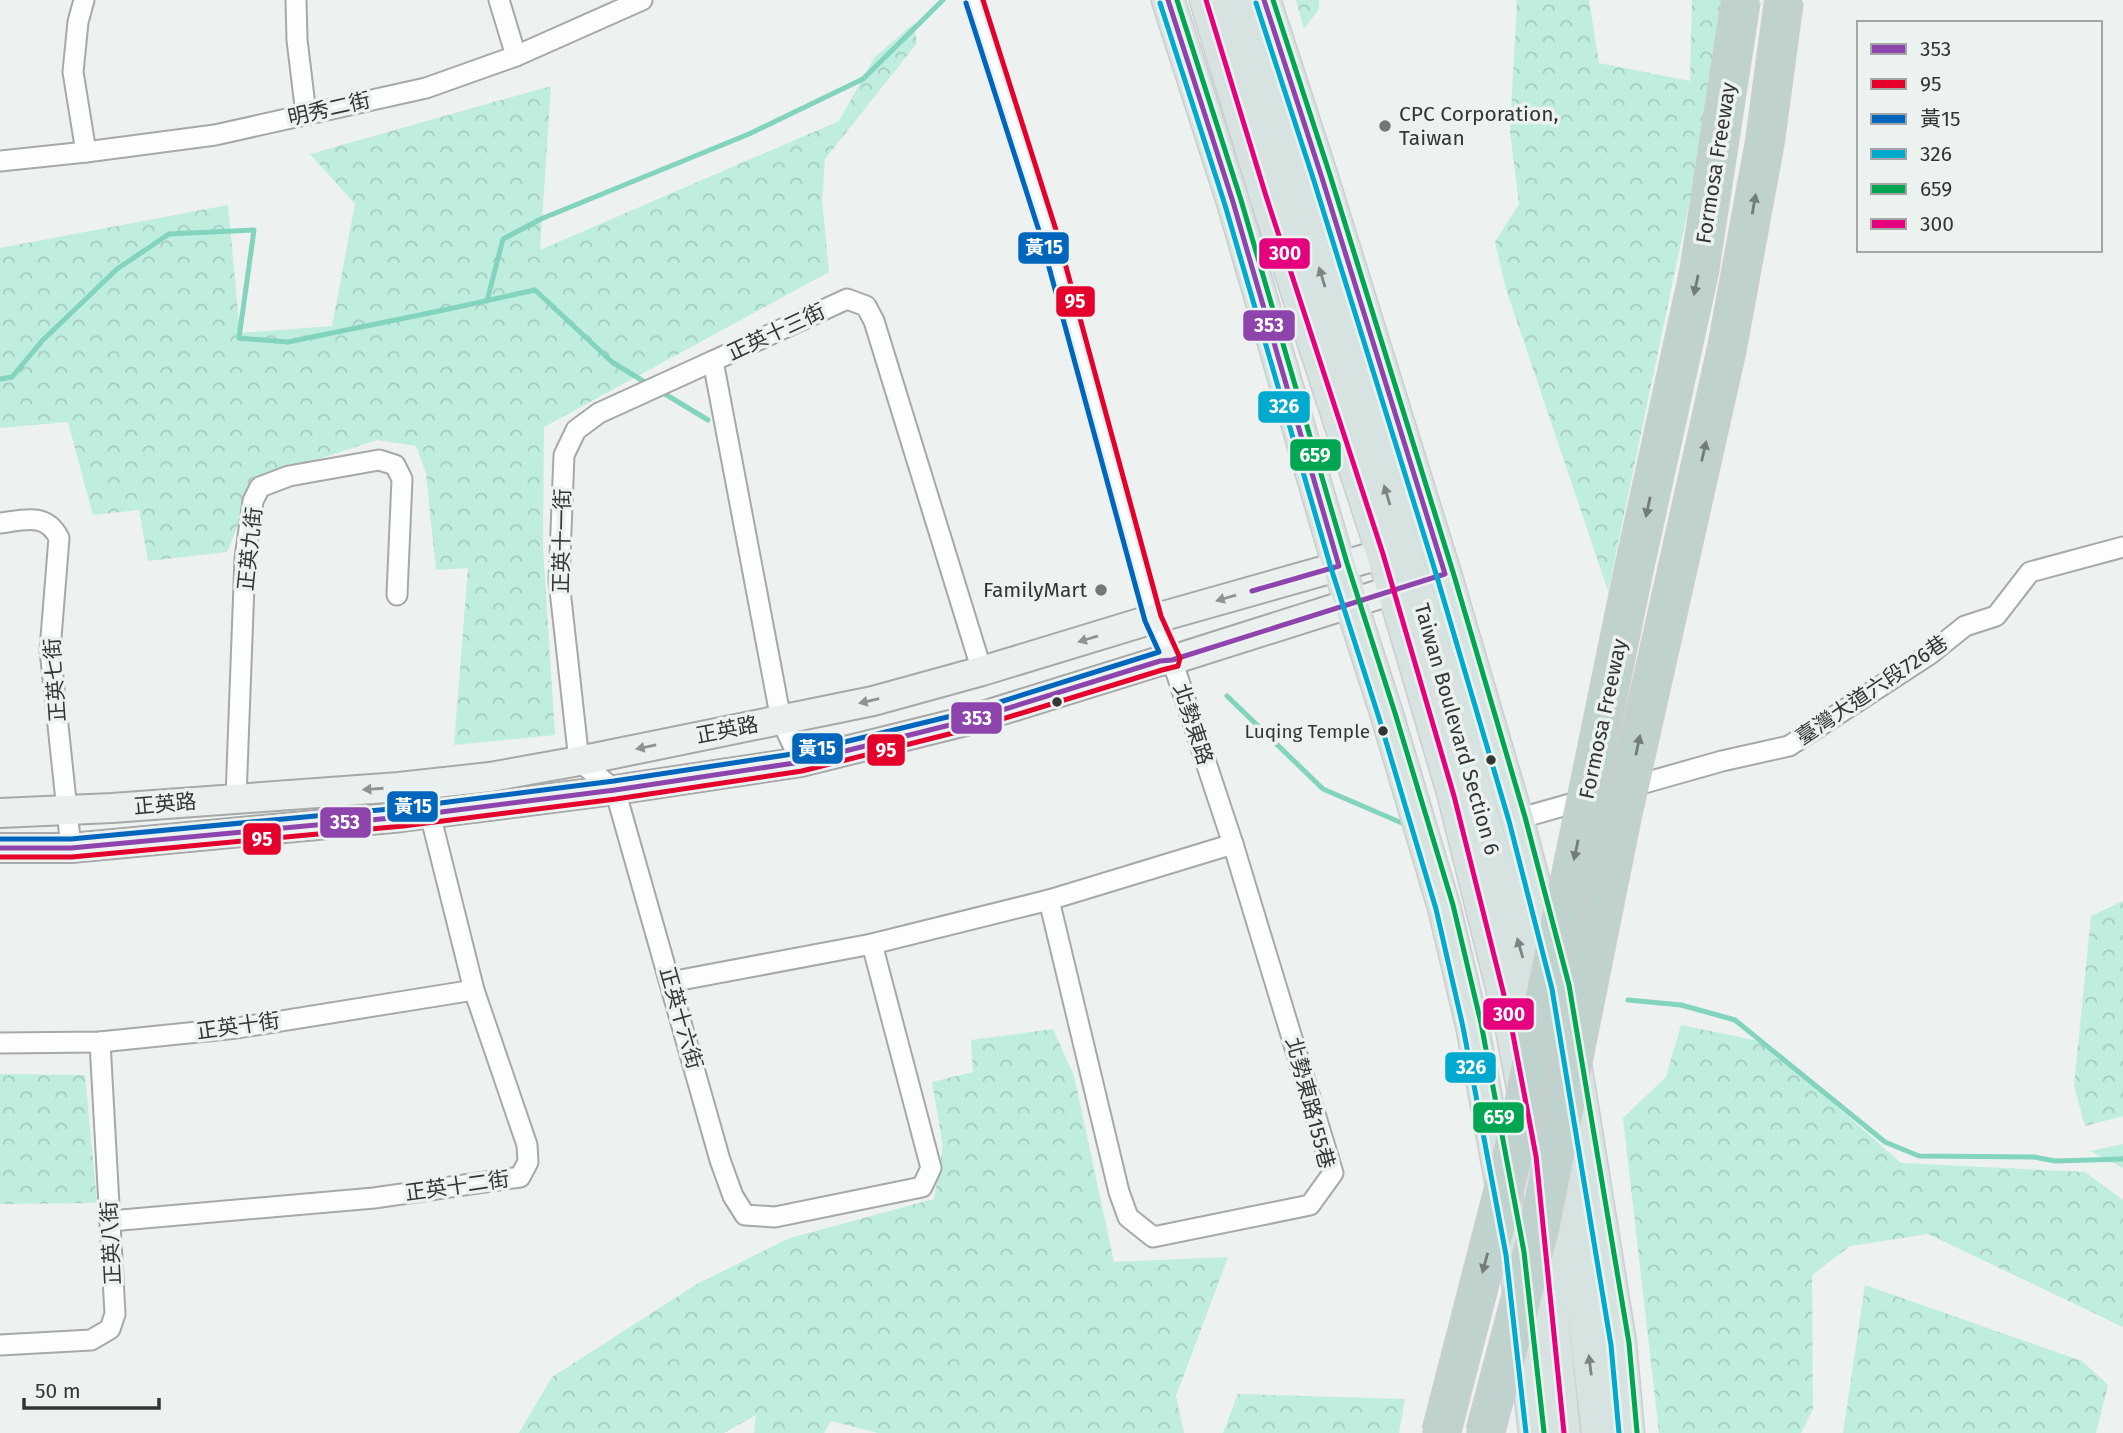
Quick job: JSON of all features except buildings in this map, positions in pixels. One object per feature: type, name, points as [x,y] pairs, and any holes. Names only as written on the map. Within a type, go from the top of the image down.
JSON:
[{"type":"highway","name":"Formosa Freeway","points":[[1441,1433],[1517,1138],[1630,587],[1699,272],[1741,0]]},
{"type":"highway","name":"Formosa Freeway","points":[[1485,1433],[1539,1229],[1622,816],[1727,348],[1765,141],[1784,0]]},
{"type":"main road","points":[[1168,0],[1233,202],[1339,566],[1440,894],[1472,1025],[1515,1254],[1535,1433]]},
{"type":"main road","name":"Taiwan Boulevard Section 6","points":[[1206,0],[1266,196],[1393,551]]},
{"type":"main road","name":"Taiwan Boulevard Section 6","points":[[1237,0],[1393,551],[1538,1013],[1565,1151],[1598,1433]]},
{"type":"main road","name":"Taiwan Boulevard Section 6","points":[[1264,0],[1445,574],[1517,819],[1561,987],[1620,1344],[1628,1433]]},
{"type":"main road","name":"Taiwan Boulevard Section 6","points":[[1404,587],[1510,1019],[1536,1156],[1564,1433]]},
{"type":"street","points":[[85,0],[78,22],[73,72],[86,152]]},
{"type":"street","points":[[296,0],[297,40],[306,114]]},
{"type":"street","points":[[499,0],[516,56]]},
{"type":"street","name":"明秀二街","points":[[0,161],[215,135],[426,88],[516,56],[642,0]]},
{"type":"street","name":"北勢東路","points":[[974,0],[1048,232],[1153,619],[1172,660],[1233,844]]},
{"type":"street","name":"正英十三街","points":[[801,762],[781,720],[713,361],[847,299],[866,306],[874,321],[982,671]]},
{"type":"street","name":"正英十一街","points":[[579,761],[559,581],[564,455],[576,430],[599,413],[713,361]]},
{"type":"street","name":"正英九街","points":[[236,798],[246,558],[253,501],[260,487],[289,476],[366,462],[379,460],[394,465],[402,478],[397,595]]},
{"type":"street","name":"正英七街","points":[[0,523],[37,518],[55,529],[59,538],[50,650],[71,848]]},
{"type":"street","name":"正英路","points":[[0,813],[112,808],[427,784],[490,777],[579,761],[873,701],[1434,540]]},
{"type":"street","name":"臺灣大道六段726巷","points":[[1517,819],[1722,761],[1788,746],[1930,654],[1965,626],[1996,616],[2030,572],[2123,547]]},
{"type":"street","name":"正英路","points":[[0,848],[71,848],[430,814],[801,762],[970,720],[1445,574]]},
{"type":"street","points":[[579,761],[615,790]]},
{"type":"street","name":"正英十二街","points":[[110,1220],[374,1198],[520,1177],[528,1162],[527,1144],[474,990],[430,814],[427,784]]},
{"type":"street","name":"正英十六街","points":[[615,790],[720,1160],[733,1196],[745,1214],[775,1217],[922,1186],[931,1168],[873,944]]},
{"type":"street","points":[[670,982],[873,944],[1049,900],[1233,844]]},
{"type":"street","name":"北勢東路155巷","points":[[1049,900],[1119,1192],[1128,1217],[1153,1237],[1310,1205],[1333,1173],[1233,844]]},
{"type":"street","name":"正英十街","points":[[0,1043],[100,1042],[237,1028],[474,990]]},
{"type":"street","name":"正英八街","points":[[0,1345],[91,1340],[110,1329],[116,1314],[100,1042]]},
{"type":"green space","points":[[1296,0],[1319,0],[1319,9],[1304,29]]},
{"type":"green space","points":[[1517,0],[1589,0],[1599,63],[1690,81],[1692,0],[1721,0],[1718,65],[1608,591],[1506,289],[1495,242],[1519,204],[1510,131]]},
{"type":"green space","points":[[914,23],[917,43],[825,159],[822,199],[829,272],[544,427],[543,549],[555,735],[454,745],[468,568],[436,570],[426,473],[416,446],[377,440],[257,479],[227,552],[148,561],[139,510],[93,515],[68,422],[0,428],[0,248],[228,205],[240,333],[332,326],[355,204],[310,154],[551,86],[540,250],[839,121],[874,58]]},
{"type":"green space","points":[[2123,901],[2123,1116],[2085,1126],[2074,1086],[2091,916]]},
{"type":"green space","points":[[1681,1025],[1764,1042],[1901,1163],[2085,1172],[2123,1200],[2123,1327],[1928,1234],[1850,1246],[1812,1275],[1813,1409],[1801,1433],[1659,1433],[1623,1118],[1666,1077]]},
{"type":"green space","points":[[1053,1029],[1074,1076],[1114,1262],[1228,1257],[1176,1396],[1184,1433],[878,1433],[831,1421],[824,1433],[754,1433],[756,1415],[724,1433],[519,1433],[552,1377],[697,1284],[790,1238],[934,1199],[943,1146],[932,1082],[973,1072],[971,1040]]},
{"type":"green space","points":[[0,1074],[85,1075],[97,1203],[0,1204]]},
{"type":"green space","points":[[2123,1144],[2123,1168],[2090,1151]]},
{"type":"green space","points":[[1865,1285],[2082,1361],[2108,1385],[2096,1433],[1843,1433]]},
{"type":"green space","points":[[1238,1394],[1405,1399],[1399,1433],[1223,1433]]},
{"type":"waterway","points":[[487,301],[503,239],[541,219],[749,134],[863,79],[943,0]]},
{"type":"waterway","points":[[0,379],[12,377],[42,341],[117,269],[169,234],[254,230],[239,338],[288,342],[535,290],[612,362],[648,384]]},
{"type":"waterway","points":[[660,391],[708,420]]},
{"type":"waterway","points":[[1227,696],[1323,789],[1402,823]]},
{"type":"waterway","points":[[1628,1000],[1681,1005],[1735,1020],[1885,1142],[1919,1156],[2034,1157],[2055,1161],[2123,1159]]},
{"type":"transit line","name":"95","points":[[0,857],[72,857],[403,826],[616,799],[802,771],[973,728],[1178,666],[1180,658],[1161,616],[1056,230],[983,0]]},
{"type":"transit line","name":"353","points":[[1168,0],[1233,202],[1339,566],[1252,591]]},
{"type":"transit line","name":"659","points":[[1177,0],[1241,200],[1347,563],[1453,905],[1481,1023],[1524,1252],[1544,1432]]},
{"type":"transit line","name":"300","points":[[1206,0],[1266,196],[1383,554],[1454,796],[1510,1019],[1536,1156],[1564,1433]]},
{"type":"transit line","name":"353","points":[[0,848],[71,848],[402,817],[615,790],[801,762],[970,720],[1445,574],[1264,0]]},
{"type":"transit line","name":"659","points":[[1273,0],[1453,572],[1525,817],[1569,985],[1629,1343],[1637,1432]]},
{"type":"transit line","name":"黃15","points":[[0,839],[71,839],[401,808],[614,781],[799,753],[968,712],[1159,652],[1145,621],[1040,234],[966,3]]},
{"type":"transit line","name":"326","points":[[1160,3],[1225,205],[1331,568],[1436,909],[1463,1027],[1506,1255],[1526,1433]]},
{"type":"transit line","name":"326","points":[[1256,3],[1437,577],[1509,821],[1552,989],[1611,1345],[1619,1433]]},
{"type":"place","name":"CPC Corporation, Taiwan","points":[[1385,126]]},
{"type":"place","name":"FamilyMart","points":[[1101,590]]},
{"type":"place","name":"Luqing Temple","points":[[1383,731]]}]
